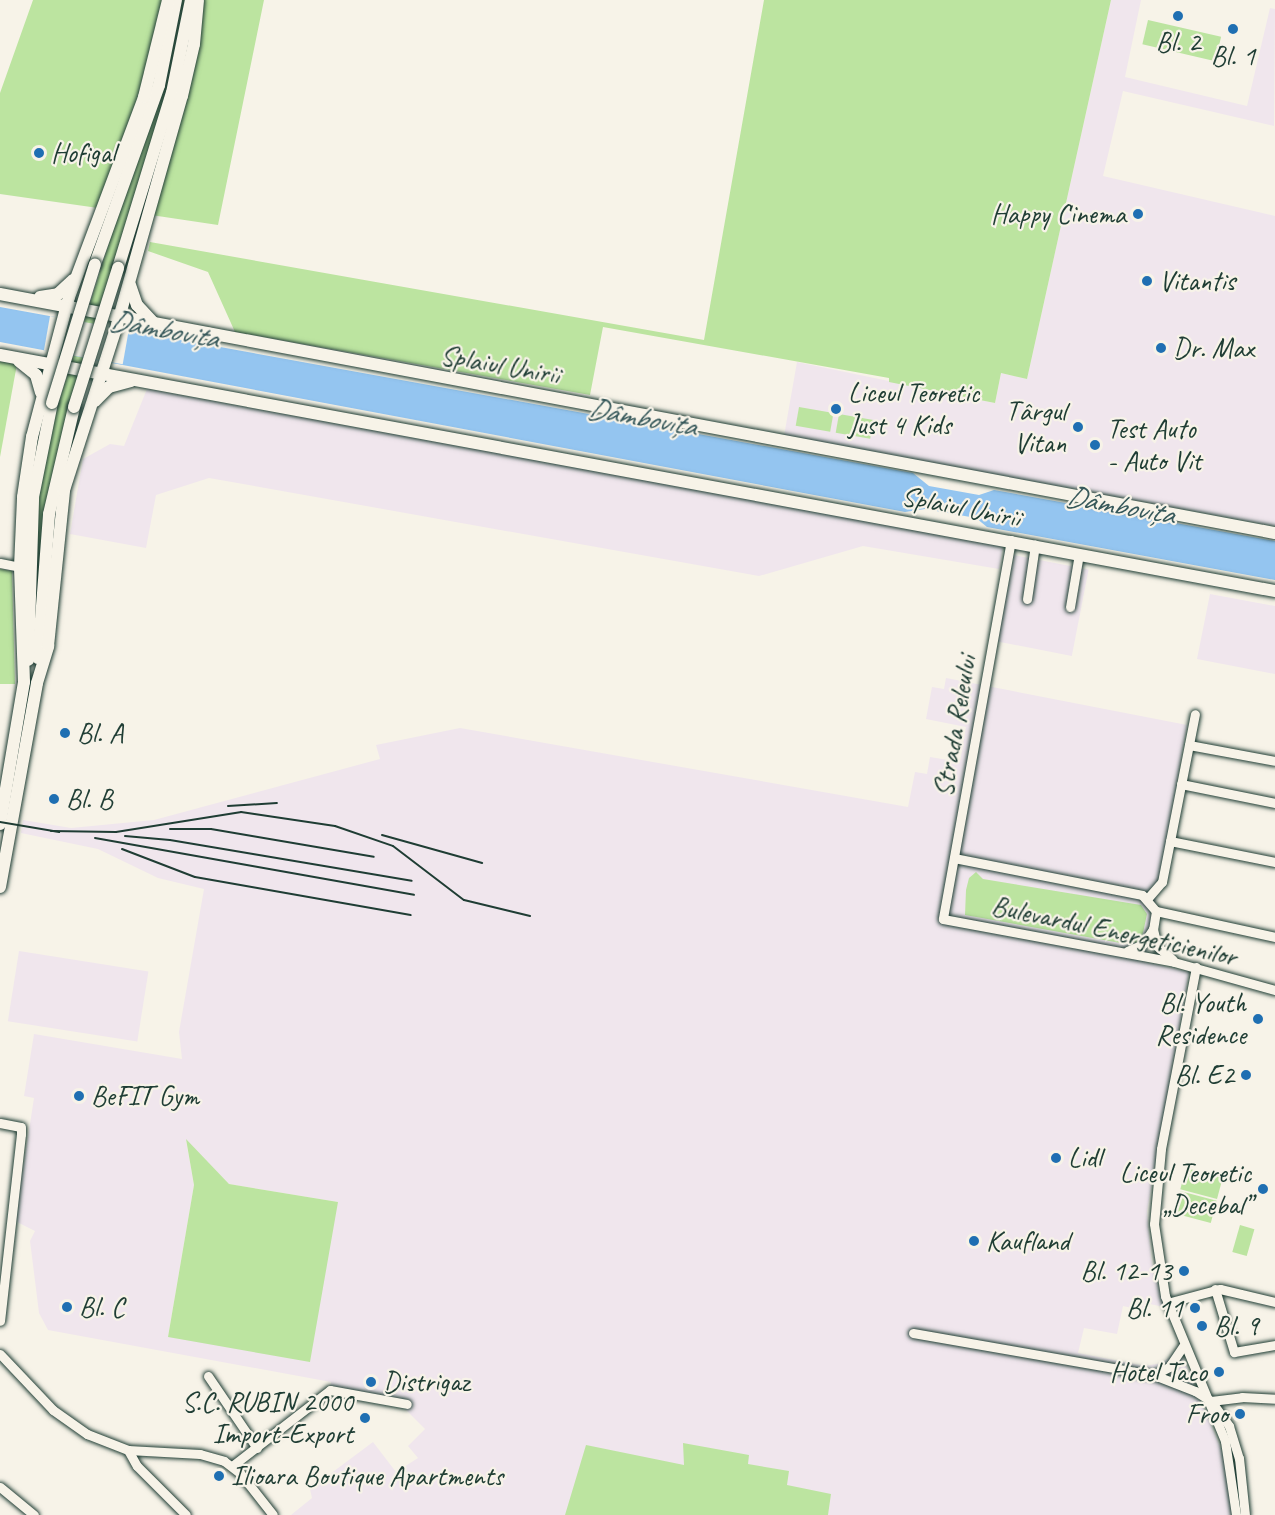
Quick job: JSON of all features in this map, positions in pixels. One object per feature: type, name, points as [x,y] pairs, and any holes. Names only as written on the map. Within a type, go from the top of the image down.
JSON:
[{"type":"main road","points":[[31,683],[33,497],[49,364],[78,272],[142,103],[168,0]]},
{"type":"main road","points":[[31,683],[20,567],[26,473],[46,399],[155,97],[176,0]]},
{"type":"main road","points":[[0,886],[31,683],[49,514],[74,407],[172,93],[191,0]]},
{"type":"main road","points":[[0,820],[31,683],[49,636],[62,502],[88,412],[120,316],[188,75],[198,0]]},
{"type":"main road","points":[[15,297],[58,294],[78,272]]},
{"type":"main road","points":[[129,281],[136,305],[155,323]]},
{"type":"main road","name":"Splaiul Unirii","points":[[0,294],[1275,533]]},
{"type":"main road","name":"Splaiul Unirii","points":[[0,355],[1011,540],[1275,591]]},
{"type":"main road","points":[[13,358],[36,375],[46,399]]},
{"type":"main road","points":[[88,412],[105,390],[138,380]]},
{"type":"street","name":"Strada Releului","points":[[943,920],[1011,540]]},
{"type":"street","points":[[1027,599],[1035,545]]},
{"type":"street","points":[[1070,606],[1079,554]]},
{"type":"street","points":[[0,563],[20,567]]},
{"type":"street","points":[[1148,899],[1162,882],[1195,714]]},
{"type":"street","points":[[1189,745],[1275,761]]},
{"type":"street","points":[[1181,784],[1275,803]]},
{"type":"street","points":[[1170,841],[1275,862]]},
{"type":"street","points":[[954,858],[1135,892],[1148,899],[1156,911],[1153,929],[1139,948],[1123,952]]},
{"type":"street","points":[[1156,911],[1275,937]]},
{"type":"street","name":"Bulevardul Energeticienilor","points":[[943,920],[1178,963],[1275,990]]},
{"type":"street","points":[[1153,929],[1161,951],[1178,963]]},
{"type":"street","points":[[1196,967],[1153,1204],[1151,1229],[1167,1302],[1183,1346],[1233,1438],[1245,1515]]},
{"type":"street","points":[[0,1123],[21,1127],[0,1322]]},
{"type":"street","points":[[1167,1302],[1212,1289],[1275,1302]]},
{"type":"street","points":[[1212,1289],[1234,1352],[1275,1345]]},
{"type":"street","points":[[913,1333],[1154,1375],[1186,1386],[1211,1401],[1242,1397],[1275,1399]]},
{"type":"street","points":[[1154,1375],[1169,1367],[1183,1346]]},
{"type":"street","points":[[0,1354],[32,1390],[70,1423],[128,1450],[200,1455],[232,1466],[273,1515]]},
{"type":"street","points":[[208,1376],[257,1448]]},
{"type":"street","points":[[232,1466],[330,1390],[407,1404]]},
{"type":"street","points":[[1211,1401],[1229,1458],[1236,1515]]},
{"type":"street","points":[[128,1450],[137,1466],[186,1515]]},
{"type":"street","points":[[0,1487],[34,1515]]},
{"type":"shaded area","points":[[1111,0],[1141,0],[1125,77],[1247,106],[1270,8],[1275,9],[1274,126],[1123,91],[1103,176],[1275,216],[1275,526],[784,436],[797,362],[995,403],[1001,373],[1027,379]]},
{"type":"shaded area","points":[[147,389],[1003,546],[999,569],[863,546],[759,576],[209,478],[156,495],[146,548],[70,534],[83,459],[110,444],[124,446]]},
{"type":"shaded area","points":[[1014,555],[1089,570],[1072,656],[997,641]]},
{"type":"shaded area","points":[[1210,594],[1275,606],[1275,674],[1197,659]]},
{"type":"shaded area","points":[[946,678],[1187,725],[1145,962],[1189,972],[1147,1211],[1151,1259],[1164,1307],[1150,1304],[1146,1311],[1123,1306],[1117,1334],[1084,1328],[1078,1353],[1145,1366],[1162,1363],[1179,1349],[1226,1461],[1232,1515],[291,1515],[312,1498],[310,1489],[373,1442],[396,1472],[418,1458],[408,1446],[425,1429],[402,1406],[330,1390],[331,1382],[48,1330],[39,1313],[30,1241],[35,1231],[15,1221],[34,1098],[24,1096],[34,1034],[182,1059],[179,1032],[204,889],[158,878],[98,849],[21,833],[23,820],[71,828],[154,820],[380,759],[376,745],[460,728],[908,807],[915,772],[927,774],[930,757],[960,762],[966,727],[926,719],[932,687],[944,689]],"holes":[[[186,1140],[229,1184],[338,1202],[168,1337],[194,1185]]]},
{"type":"shaded area","points":[[19,951],[148,971],[137,1042],[8,1021]]},
{"type":"green space","points":[[33,0],[264,0],[218,225],[131,212],[61,443],[34,665],[36,511],[47,440],[119,211],[0,194],[0,93]]},
{"type":"green space","points":[[764,0],[1111,0],[1027,379],[1001,373],[995,403],[889,382],[889,378],[603,327],[590,395],[235,332],[208,272],[148,251],[150,242],[704,340]]},
{"type":"green space","points":[[1148,20],[1221,37],[1215,61],[1142,44]]},
{"type":"green space","points":[[0,361],[17,364],[0,457]]},
{"type":"green space","points":[[799,407],[833,413],[830,432],[796,426]]},
{"type":"green space","points":[[839,414],[873,420],[870,439],[836,433]]},
{"type":"green space","points":[[0,569],[12,571],[15,684],[0,684]]},
{"type":"green space","points":[[976,872],[983,879],[1141,905],[1147,914],[1143,933],[1138,942],[1126,944],[965,915],[969,878]]},
{"type":"green space","points":[[186,1139],[229,1184],[338,1202],[310,1362],[168,1337],[194,1185]]},
{"type":"green space","points":[[1186,1168],[1223,1178],[1217,1199],[1180,1189]]},
{"type":"green space","points":[[1180,1191],[1217,1201],[1211,1223],[1174,1213]]},
{"type":"green space","points":[[1240,1225],[1254,1229],[1247,1256],[1232,1252]]},
{"type":"green space","points":[[683,1443],[749,1455],[748,1464],[789,1471],[787,1485],[831,1494],[828,1515],[565,1515],[586,1445],[684,1465]]},
{"type":"water","points":[[0,307],[913,473],[929,486],[979,495],[994,490],[1275,541],[1275,580],[987,527],[976,518],[925,509],[905,512],[0,342]]},
{"type":"pier","points":[[50,316],[129,330],[123,364],[44,350]]},
{"type":"railway","points":[[228,806],[277,803]]},
{"type":"railway","points":[[51,831],[116,832],[241,812],[335,826],[393,846],[464,900],[530,916]]},
{"type":"railway","points":[[0,822],[59,832]]},
{"type":"railway","points":[[170,829],[211,829],[374,857]]},
{"type":"railway","points":[[382,835],[482,863]]},
{"type":"railway","points":[[125,836],[170,840],[412,881]]},
{"type":"railway","points":[[95,838],[414,895]]},
{"type":"railway","points":[[122,849],[195,877],[411,915]]},
{"type":"place","name":"Bl. 2","points":[[1178,16]]},
{"type":"place","name":"Bl. 1","points":[[1233,29]]},
{"type":"place","name":"Hofigal","points":[[39,153]]},
{"type":"place","name":"Happy Cinema","points":[[1138,214]]},
{"type":"place","name":"Vitantis","points":[[1147,281]]},
{"type":"place","name":"Dr. Max","points":[[1161,348]]},
{"type":"place","name":"Liceul Teoretic Just 4 Kids","points":[[836,409]]},
{"type":"place","name":"Târgul Vitan","points":[[1078,427]]},
{"type":"place","name":"Test Auto - Auto Vit","points":[[1095,445]]},
{"type":"place","name":"Bl. A","points":[[65,733]]},
{"type":"place","name":"Bl. B","points":[[54,799]]},
{"type":"place","name":"Bl. Youth Residence","points":[[1258,1019]]},
{"type":"place","name":"Bl. E2","points":[[1246,1075]]},
{"type":"place","name":"BeFIT Gym","points":[[79,1096]]},
{"type":"place","name":"Lidl","points":[[1056,1158]]},
{"type":"place","name":"Liceul Teoretic „Decebal”","points":[[1263,1189]]},
{"type":"place","name":"Kaufland","points":[[974,1241]]},
{"type":"place","name":"Bl. 12-13","points":[[1184,1271]]},
{"type":"place","name":"Bl. C","points":[[67,1307]]},
{"type":"place","name":"Bl. 11","points":[[1195,1308]]},
{"type":"place","name":"Bl. 9","points":[[1202,1326]]},
{"type":"place","name":"Hotel Taco","points":[[1219,1372]]},
{"type":"place","name":"Distrigaz","points":[[371,1382]]},
{"type":"place","name":"Froo","points":[[1240,1414]]},
{"type":"place","name":"S.C. RUBIN 2000 Import-Export","points":[[365,1418]]},
{"type":"place","name":"Ilioara Boutique Apartments","points":[[219,1476]]},
{"type":"water label","name":"Dâmbovița","points":[[164,329]]},
{"type":"water label","name":"Dâmbovița","points":[[642,417]]},
{"type":"water label","name":"Dâmbovița","points":[[1120,505]]}]
